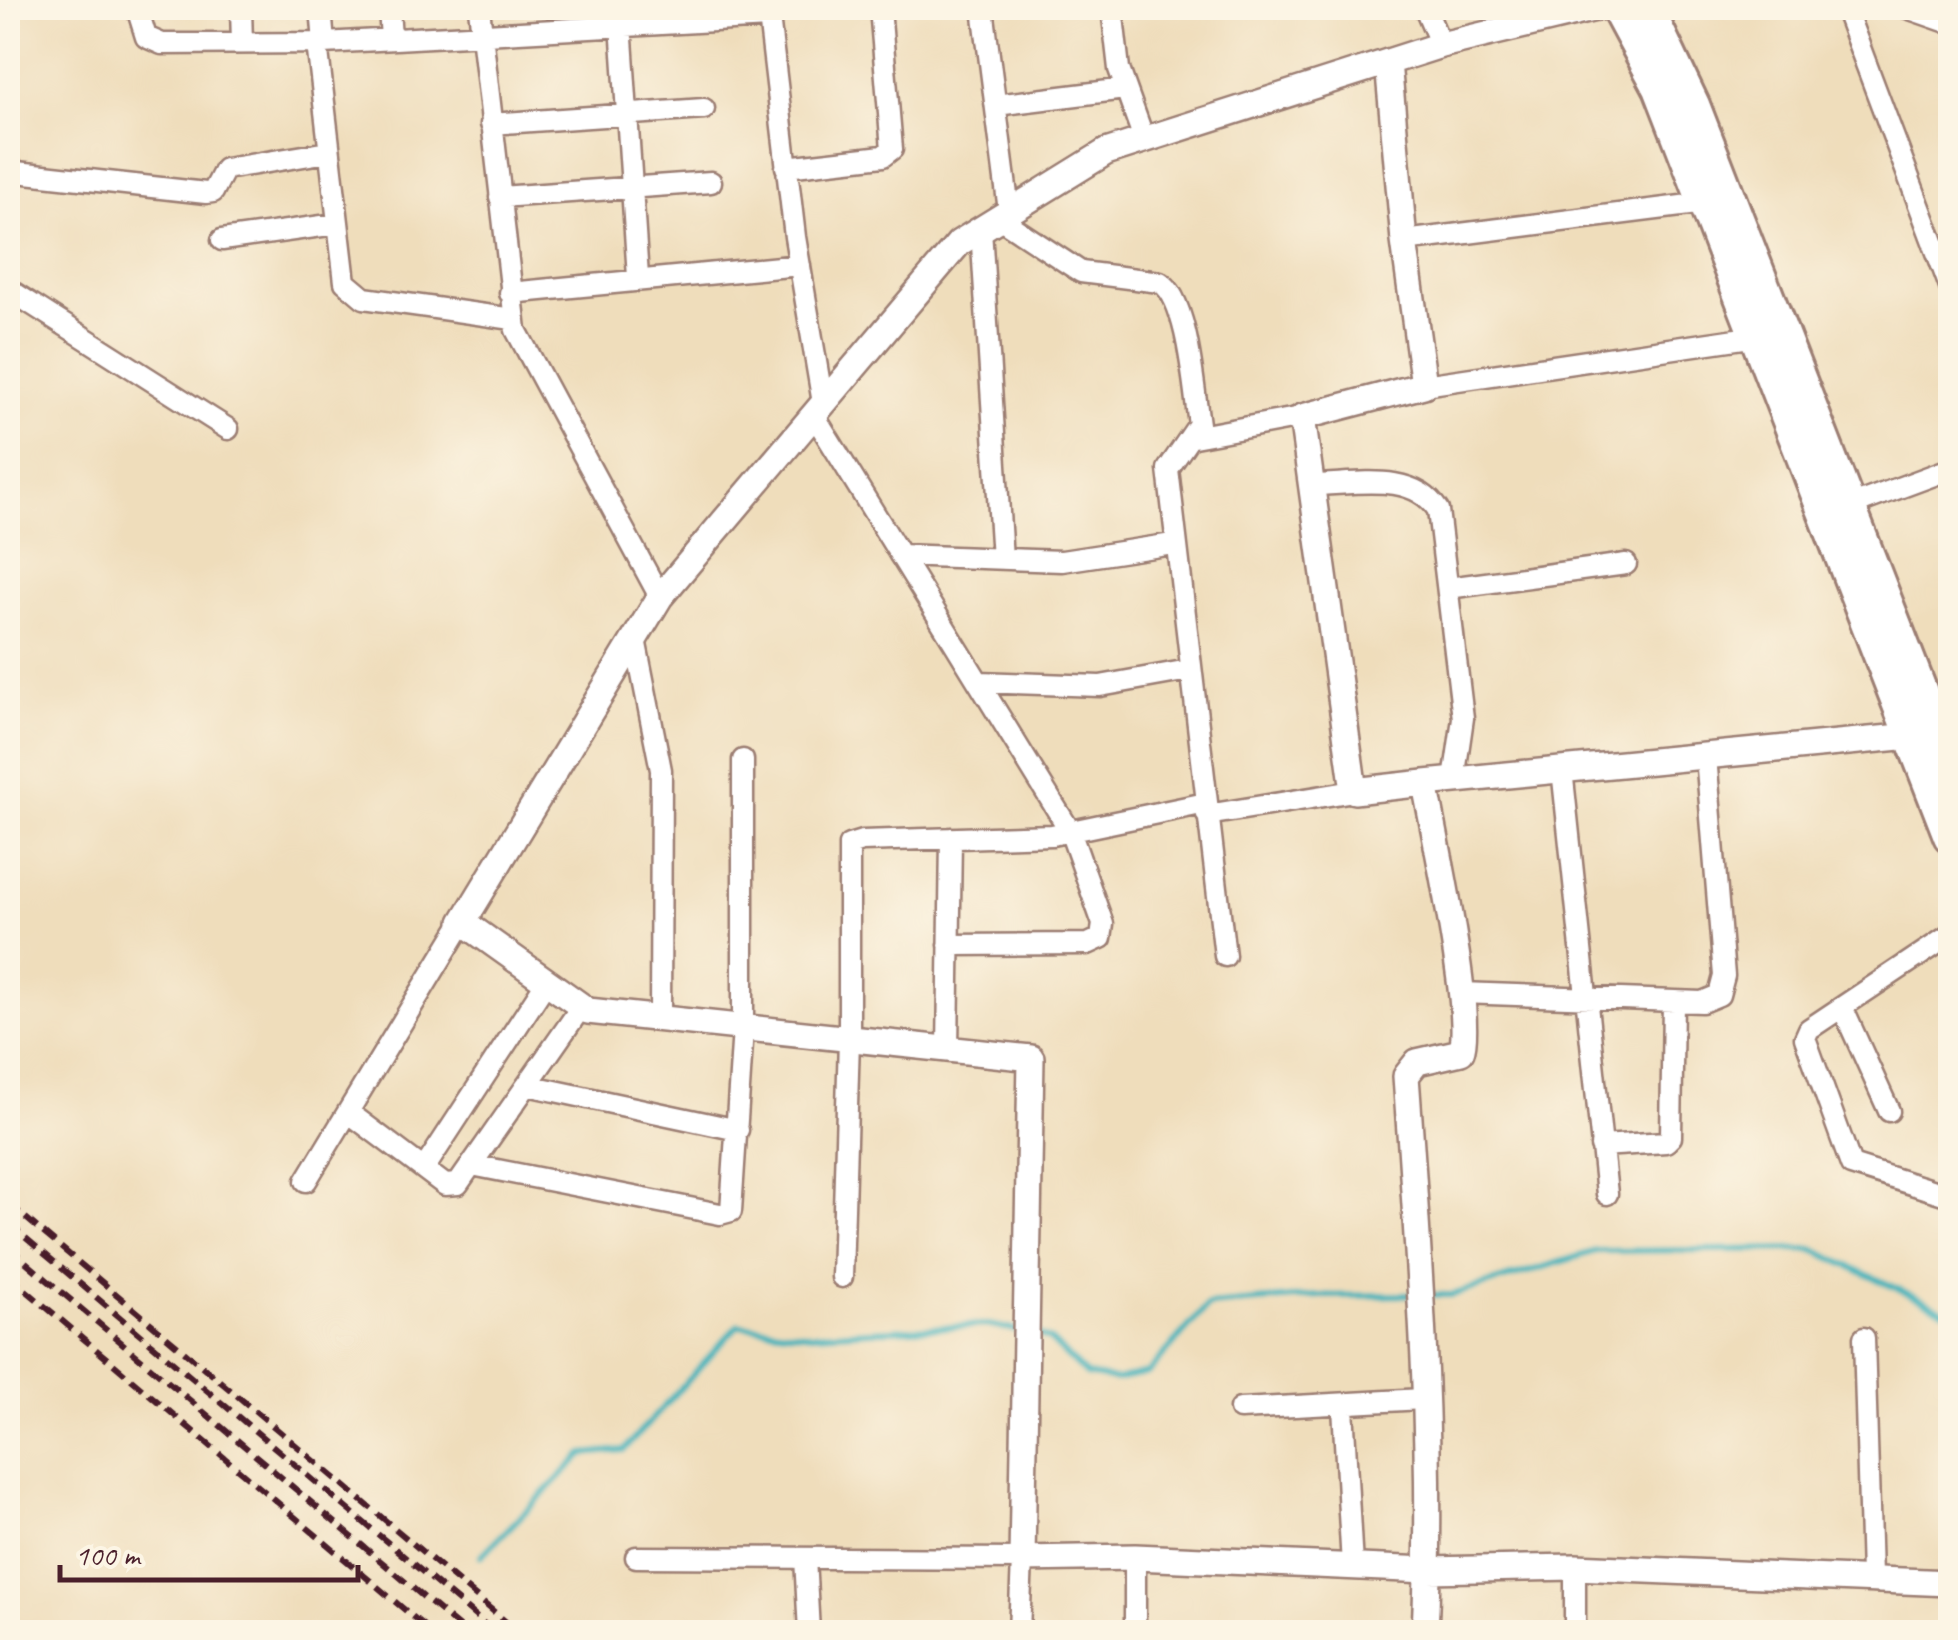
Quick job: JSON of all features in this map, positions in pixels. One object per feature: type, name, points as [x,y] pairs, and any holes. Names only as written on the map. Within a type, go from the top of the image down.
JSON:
[{"type":"main road","points":[[1617,8],[1656,78],[1950,836]]},
{"type":"main road","points":[[1647,8],[1693,105],[1950,767]]},
{"type":"street","points":[[137,8],[144,31],[155,43],[320,43],[768,13],[818,409],[900,554],[1070,832],[1103,924],[1101,938],[1088,944],[949,945]]},
{"type":"street","points":[[241,8],[242,43]]},
{"type":"street","points":[[320,8],[336,224],[342,270],[353,292],[374,300],[513,318]]},
{"type":"street","points":[[389,8],[391,38]]},
{"type":"street","points":[[479,8],[513,318],[522,344],[660,598]]},
{"type":"street","points":[[786,167],[882,156],[892,150],[880,8]]},
{"type":"street","points":[[983,8],[996,105],[1002,559]]},
{"type":"street","points":[[1112,8],[1118,62],[1144,139]]},
{"type":"street","points":[[1425,8],[1441,45]]},
{"type":"street","points":[[306,1180],[660,598],[959,243],[1106,152],[1441,45],[1596,8]]},
{"type":"street","points":[[1845,8],[1950,287]]},
{"type":"street","points":[[1907,8],[1950,23]]},
{"type":"street","points":[[621,24],[638,277]]},
{"type":"street","points":[[1388,62],[1404,241],[1424,385]]},
{"type":"street","points":[[996,105],[1126,89]]},
{"type":"street","points":[[491,124],[704,109]]},
{"type":"street","points":[[8,171],[206,193],[213,192],[226,169],[328,152]]},
{"type":"street","points":[[500,197],[711,182]]},
{"type":"street","points":[[1404,241],[1705,203]]},
{"type":"street","points":[[996,219],[1081,272],[1168,287],[1178,306],[1199,424],[1194,438],[1169,462],[1173,544],[1225,956]]},
{"type":"street","points":[[222,240],[336,224]]},
{"type":"street","points":[[510,293],[638,277],[800,266]]},
{"type":"street","points":[[8,290],[228,430]]},
{"type":"street","points":[[1194,438],[1302,417],[1424,385],[1758,336]]},
{"type":"street","points":[[1302,417],[1354,791]]},
{"type":"street","points":[[1850,506],[1950,469]]},
{"type":"street","points":[[1311,486],[1402,484],[1418,488],[1438,510],[1463,718],[1454,780]]},
{"type":"street","points":[[900,554],[1062,561],[1173,544]]},
{"type":"street","points":[[1448,588],[1626,564]]},
{"type":"street","points":[[635,639],[661,770],[660,1019]]},
{"type":"street","points":[[979,682],[1100,686],[1189,670]]},
{"type":"street","points":[[842,1277],[849,1039],[848,845],[1070,832],[1206,809],[1354,791],[1911,736]]},
{"type":"street","points":[[1461,993],[1586,1000],[1711,1000],[1723,986],[1706,756]]},
{"type":"street","points":[[472,1165],[720,1214],[734,1205],[743,1028],[743,760]]},
{"type":"street","points":[[1562,770],[1607,1194]]},
{"type":"street","points":[[1425,783],[1461,993],[1465,1042],[1461,1052],[1417,1062],[1406,1076],[1422,1319],[1428,1570],[1425,1632]]},
{"type":"street","points":[[948,1050],[951,838]]},
{"type":"street","points":[[463,922],[588,1011],[1031,1058],[1018,1632]]},
{"type":"street","points":[[1950,936],[1810,1029],[1805,1038],[1847,1161],[1856,1168],[1950,1196]]},
{"type":"street","points":[[424,1170],[547,982]]},
{"type":"street","points":[[1602,1146],[1666,1142],[1671,1137],[1673,1002]]},
{"type":"street","points":[[348,1112],[424,1170],[451,1185],[458,1184],[582,1006]]},
{"type":"street","points":[[1842,1007],[1889,1111]]},
{"type":"street","points":[[527,1086],[738,1130]]},
{"type":"street","points":[[1864,1338],[1871,1576]]},
{"type":"street","points":[[1240,1409],[1343,1407],[1423,1399]]},
{"type":"street","points":[[1343,1407],[1352,1566]]},
{"type":"street","points":[[636,1557],[1135,1557],[1428,1570],[1575,1567],[1871,1576],[1950,1583]]},
{"type":"street","points":[[1135,1557],[1135,1632]]},
{"type":"street","points":[[805,1558],[809,1632]]},
{"type":"street","points":[[1575,1567],[1576,1632]]},
{"type":"waterway","points":[[1424,1295],[1452,1295],[1596,1251],[1812,1249],[1950,1313]]},
{"type":"waterway","points":[[1033,1333],[1050,1340],[1086,1375],[1116,1380],[1148,1373],[1208,1305],[1319,1296],[1412,1295]]},
{"type":"waterway","points":[[481,1556],[583,1454],[624,1450],[738,1325],[812,1334],[988,1325],[1021,1331]]},
{"type":"railway","points":[[8,1203],[518,1632]]},
{"type":"railway","points":[[8,1223],[494,1632]]},
{"type":"railway","points":[[8,1247],[465,1632]]},
{"type":"railway","points":[[8,1275],[431,1632]]}]
